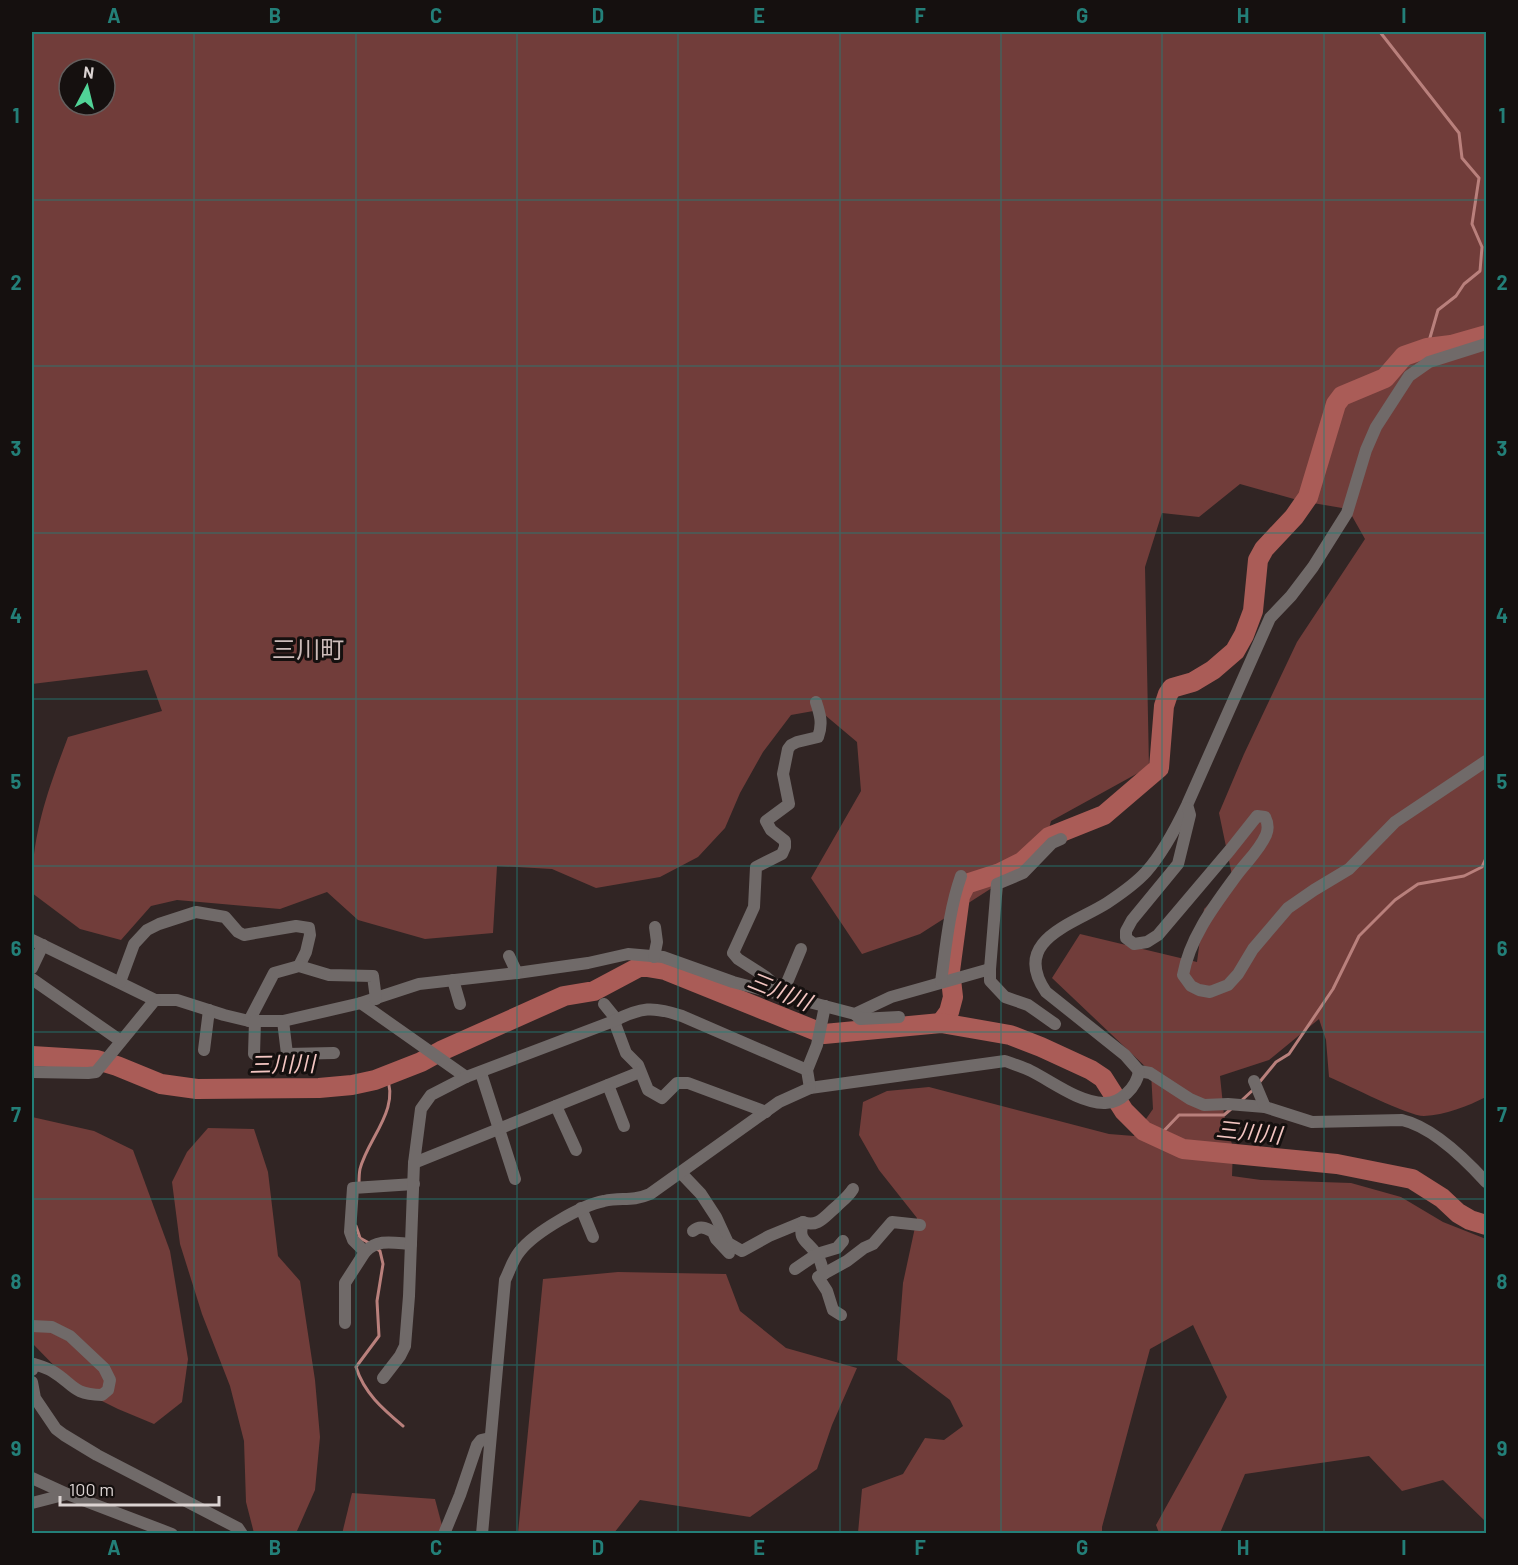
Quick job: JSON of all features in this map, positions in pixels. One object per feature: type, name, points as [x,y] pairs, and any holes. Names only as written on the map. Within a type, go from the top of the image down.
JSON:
[{"type":"street","points":[[1486,344],[1429,362],[1408,376],[1376,427],[1366,450],[1347,513],[1313,567],[1291,596],[1270,618],[1174,830],[1146,873],[1106,904],[1066,924],[1047,938],[1038,952],[1035,970],[1046,992],[1125,1055],[1139,1071],[1150,1074],[1203,1106],[1228,1104],[1266,1107],[1312,1122],[1402,1120],[1416,1123],[1470,1164],[1486,1182]]},
{"type":"street","points":[[786,994],[766,976],[738,959],[733,953],[754,907],[756,867],[782,855],[785,847],[785,841],[771,830],[766,821],[789,804],[783,774],[788,749],[797,742],[818,737],[822,728],[816,702]]},
{"type":"street","points":[[1187,805],[1190,815],[1179,864],[1132,920],[1126,931],[1126,938],[1134,944],[1147,942],[1158,935],[1238,842],[1257,816],[1265,817],[1268,823],[1267,832],[1258,848],[1209,914],[1189,949],[1183,975],[1191,986],[1210,992],[1228,985],[1238,975],[1253,949],[1288,908],[1349,869],[1395,822],[1486,761]]},
{"type":"street","points":[[1055,1024],[1023,1002],[1005,997],[990,981],[990,969],[997,884],[1023,873],[1052,843],[1061,839]]},
{"type":"street","points":[[943,981],[950,918],[961,876]]},
{"type":"street","points":[[120,982],[129,955],[139,937],[159,924],[196,912],[225,917],[238,932],[244,935],[296,926],[309,928],[310,934],[299,966]]},
{"type":"street","points":[[654,957],[657,942],[655,927]]},
{"type":"street","points":[[32,968],[38,943],[155,1000],[177,1000],[252,1021],[283,1021],[376,999],[419,984],[588,963],[628,954],[663,957],[733,982],[786,994],[855,1014],[860,1019],[899,1017]]},
{"type":"street","points":[[786,994],[801,949]]},
{"type":"street","points":[[509,956],[517,973]]},
{"type":"street","points":[[254,1054],[252,1021],[274,973],[299,966],[329,975],[373,976],[376,999]]},
{"type":"street","points":[[855,1014],[891,997],[990,969]]},
{"type":"street","points":[[32,979],[117,1047]]},
{"type":"street","points":[[453,980],[460,1004]]},
{"type":"street","points":[[32,1072],[96,1072],[155,1000]]},
{"type":"street","points":[[361,1003],[466,1077]]},
{"type":"street","points":[[604,1004],[615,1021],[626,1053],[638,1065],[648,1090],[662,1098],[677,1083],[688,1083],[766,1112]]},
{"type":"street","points":[[810,1088],[807,1070],[817,1045],[825,1006]]},
{"type":"street","points":[[383,1378],[405,1346],[410,1296],[414,1163],[421,1109],[432,1095],[466,1077],[650,1008],[682,1016],[807,1070]]},
{"type":"street","points":[[204,1050],[208,1010]]},
{"type":"street","points":[[283,1021],[287,1054],[334,1053]]},
{"type":"street","points":[[482,1533],[506,1280],[521,1250],[540,1233],[581,1208],[606,1200],[636,1199],[650,1194],[779,1102],[810,1088],[1005,1061],[1029,1070],[1085,1099],[1106,1104],[1125,1095],[1133,1088],[1138,1080],[1139,1071]]},
{"type":"street","points":[[414,1163],[640,1072]]},
{"type":"street","points":[[481,1073],[515,1179]]},
{"type":"street","points":[[608,1085],[624,1126]]},
{"type":"street","points":[[1257,1087],[1266,1107]]},
{"type":"street","points":[[556,1106],[576,1150]]},
{"type":"street","points":[[681,1173],[701,1194],[728,1243],[742,1251]]},
{"type":"street","points":[[411,1244],[371,1247],[352,1240],[350,1232],[359,1188],[414,1185]]},
{"type":"street","points":[[693,1231],[701,1228],[713,1232],[716,1239],[731,1255],[737,1256],[770,1236],[803,1222],[811,1224],[824,1219],[846,1199],[853,1189]]},
{"type":"street","points":[[581,1208],[592,1237]]},
{"type":"street","points":[[803,1222],[801,1238],[817,1254],[824,1274]]},
{"type":"street","points":[[841,1315],[830,1304],[829,1296],[818,1277],[847,1262],[864,1248],[873,1244],[891,1222],[920,1225]]},
{"type":"street","points":[[795,1269],[817,1254],[837,1248],[843,1241]]},
{"type":"street","points":[[345,1323],[345,1283],[371,1247]]},
{"type":"street","points":[[32,1326],[52,1327],[70,1336],[104,1368],[110,1380],[108,1390],[102,1395],[86,1395],[73,1389],[52,1371],[34,1364],[32,1370]]},
{"type":"street","points":[[32,1382],[35,1398],[56,1429],[64,1435],[97,1455],[237,1528],[242,1533]]},
{"type":"street","points":[[444,1533],[477,1444],[481,1440],[490,1438]]},
{"type":"street","points":[[32,1478],[67,1494],[172,1533]]},
{"type":"street","points":[[32,1503],[67,1494]]},
{"type":"shaded area","points":[[32,32],[1486,32],[1486,1097],[1456,1110],[1424,1116],[1416,1115],[1329,1077],[1326,1040],[1319,1019],[1269,1060],[1220,1076],[1224,1115],[1233,1148],[1232,1176],[1261,1180],[1351,1183],[1401,1197],[1443,1222],[1486,1239],[1486,1522],[1443,1480],[1402,1491],[1369,1456],[1245,1474],[1220,1533],[1159,1533],[1156,1525],[1227,1397],[1193,1325],[1150,1349],[1102,1533],[858,1533],[862,1489],[903,1474],[925,1438],[944,1440],[963,1426],[950,1400],[897,1360],[903,1283],[917,1218],[879,1170],[859,1135],[863,1102],[887,1091],[929,1087],[1109,1134],[1134,1136],[1153,1109],[1151,1072],[1052,978],[1080,934],[1197,962],[1204,909],[1233,880],[1219,813],[1297,642],[1365,539],[1348,509],[1301,501],[1240,484],[1199,517],[1162,513],[1145,567],[1149,767],[1051,821],[1042,856],[920,934],[862,954],[811,878],[861,791],[857,742],[819,710],[791,715],[763,752],[740,793],[725,828],[698,857],[660,877],[596,888],[552,869],[497,866],[493,933],[425,939],[358,920],[327,892],[280,909],[177,900],[151,906],[121,940],[80,929],[32,893],[34,852],[42,813],[68,737],[162,711],[147,670],[32,684]]},
{"type":"shaded area","points":[[32,1117],[94,1131],[133,1150],[170,1251],[188,1359],[182,1402],[154,1424],[76,1388],[32,1343]]},
{"type":"shaded area","points":[[208,1128],[254,1129],[268,1172],[278,1256],[300,1281],[315,1380],[320,1437],[315,1490],[297,1531],[254,1533],[246,1502],[244,1441],[230,1386],[202,1314],[180,1244],[172,1182],[187,1152]]},
{"type":"shaded area","points":[[618,1272],[726,1274],[740,1311],[786,1348],[857,1368],[832,1425],[817,1469],[750,1517],[640,1500],[614,1533],[518,1533],[543,1279]]},
{"type":"shaded area","points":[[352,1493],[435,1499],[444,1533],[342,1534]]},
{"type":"waterway","points":[[1380,32],[1459,133],[1462,158],[1479,178],[1472,224],[1482,247],[1480,271],[1464,284],[1456,296],[1438,310],[1427,348]]},
{"type":"waterway","points":[[941,1023],[949,1012],[953,997],[950,971],[960,896],[966,884],[1000,873],[1022,862],[1049,837],[1104,815],[1159,768],[1164,706],[1168,694],[1172,688],[1193,682],[1213,670],[1235,651],[1253,611],[1258,560],[1264,549],[1294,517],[1308,497],[1336,404],[1342,396],[1385,378],[1404,356],[1427,348],[1451,345],[1486,335]]},
{"type":"waterway","points":[[1258,1084],[1276,1062],[1289,1054],[1333,989],[1359,936],[1395,900],[1418,884],[1464,876],[1482,867],[1486,858]]},
{"type":"waterway","name":"三川川","points":[[32,1056],[97,1060],[161,1084],[197,1089],[319,1088],[352,1085],[375,1080],[421,1062],[564,996],[594,991],[641,966],[665,970],[824,1034],[941,1023],[1010,1035],[1091,1070],[1103,1078],[1124,1111],[1144,1131],[1183,1149],[1337,1164],[1412,1179],[1442,1198],[1458,1213],[1486,1225]]},
{"type":"waterway","points":[[359,1184],[364,1157],[382,1123],[389,1100],[390,1088],[386,1075]]},
{"type":"waterway","points":[[1241,1101],[1254,1089]]},
{"type":"waterway","points":[[1157,1138],[1179,1115],[1224,1115],[1231,1109]]},
{"type":"waterway","points":[[356,1226],[360,1238],[369,1243]]},
{"type":"waterway","points":[[377,1249],[380,1251],[383,1264],[377,1301],[379,1336],[356,1367],[369,1393],[403,1426]]},
{"type":"district","name":"三川町","points":[[308,648]]}]
